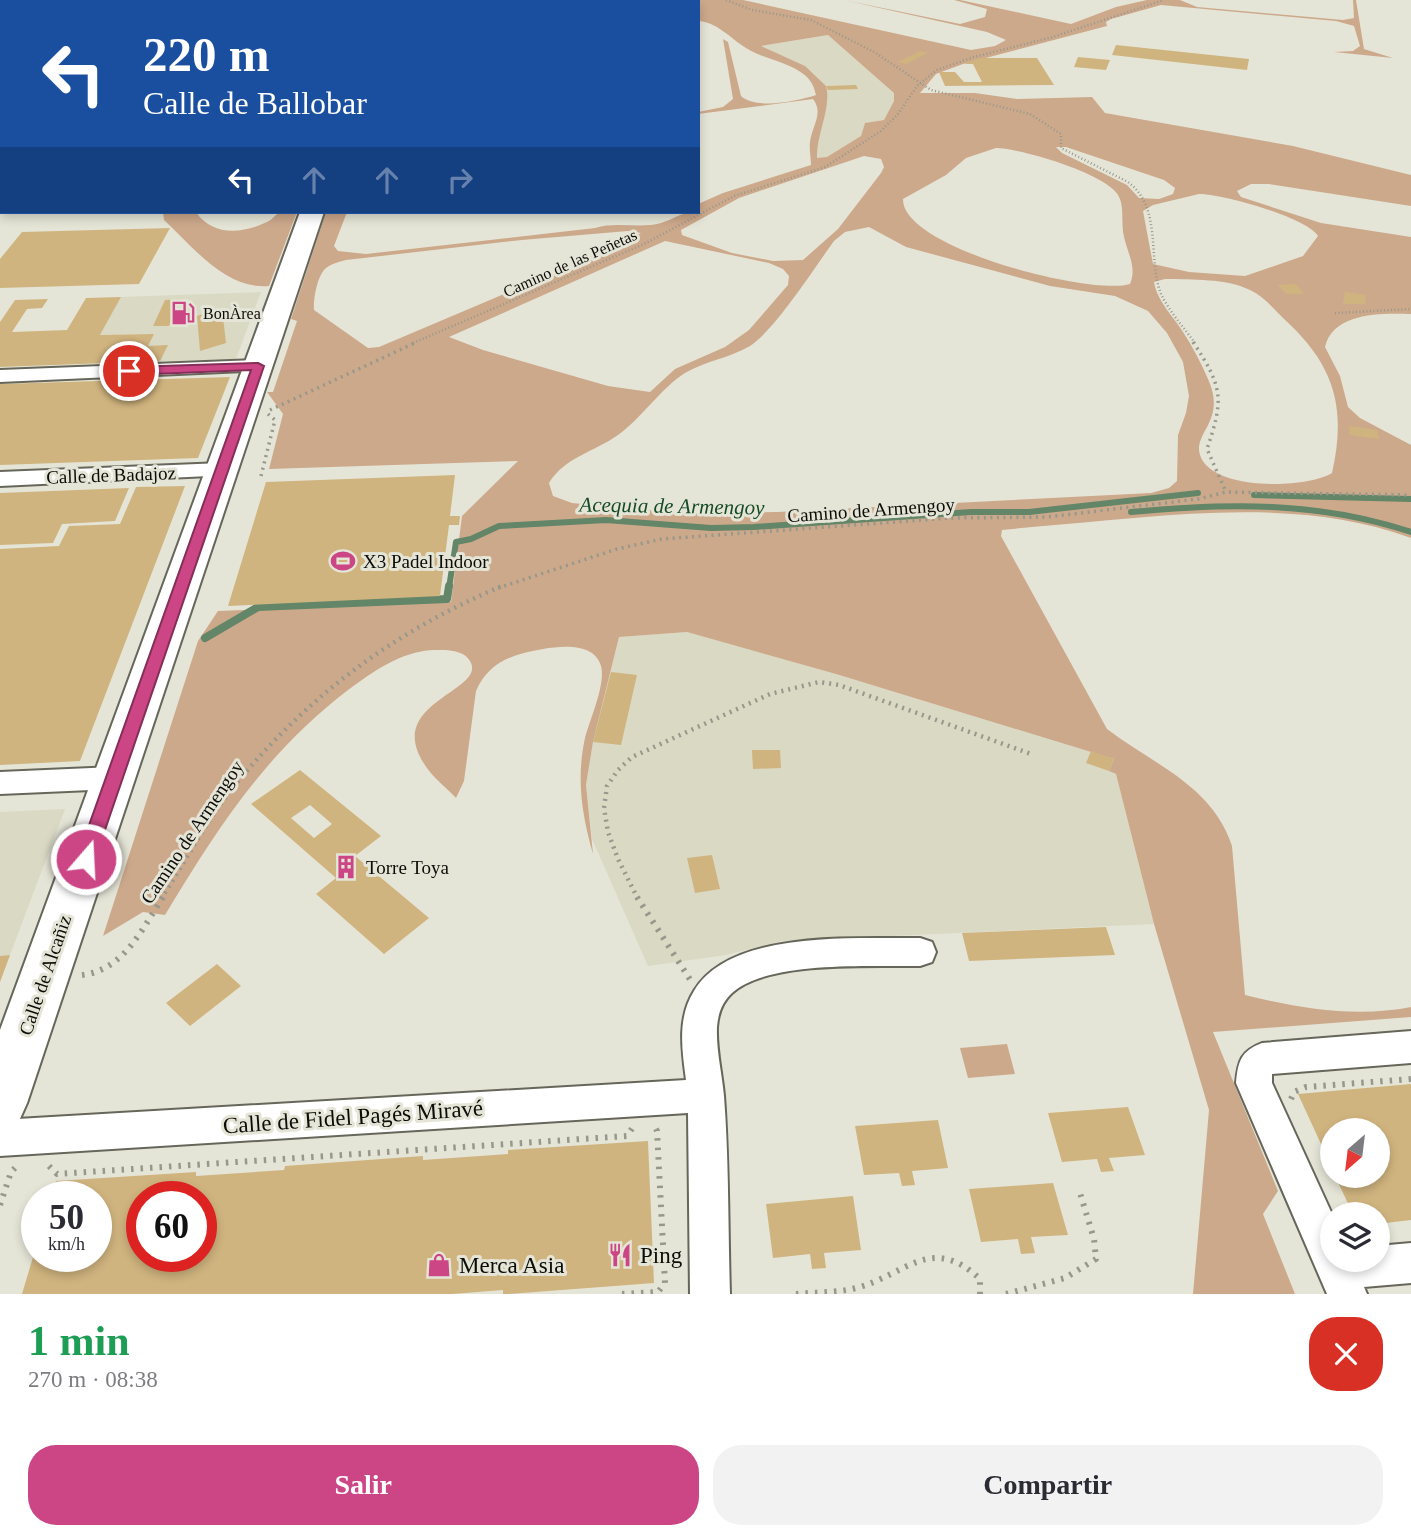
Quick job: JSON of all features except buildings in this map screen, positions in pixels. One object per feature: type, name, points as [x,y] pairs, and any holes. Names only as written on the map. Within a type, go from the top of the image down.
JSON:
[{"type":"main road","name":"Calle de Alcañiz","points":[[0,1103],[311,214]]},
{"type":"street","points":[[0,376],[258,366]]},
{"type":"street","name":"Calle de Badajoz","points":[[0,479],[222,470]]},
{"type":"street","points":[[0,783],[114,778]]},
{"type":"street","points":[[710,1294],[706,1096],[700,1037],[706,1001],[715,986],[727,975],[769,960],[920,952]]},
{"type":"street","points":[[1320,1232],[1254,1083],[1255,1065],[1262,1059],[1411,1047]]},
{"type":"street","name":"Calle de Fidel Pagés Miravé","points":[[11,1151],[636,1098],[706,1096]]},
{"type":"street","points":[[1390,1265],[1411,1263]]},
{"type":"path","points":[[726,0],[752,10],[811,20],[874,52],[942,94],[1007,107],[1046,122],[1062,134],[1061,148],[1136,188],[1150,218],[1161,293],[1203,356],[1219,393],[1219,413],[1207,449],[1226,492]]},
{"type":"path","name":"Camino de las Peñetas","points":[[700,214],[734,196],[825,167],[881,131],[898,114],[921,82],[937,70],[1053,37],[1164,0]]},
{"type":"path","name":"Camino de las Peñetas","points":[[261,476],[275,420],[265,411],[298,400],[412,344],[622,254],[699,214]]},
{"type":"path","points":[[1335,313],[1411,309]]},
{"type":"path","name":"Camino de Armengoy","points":[[44,977],[94,974],[113,965],[127,952],[233,788],[300,713],[340,678],[426,622],[472,598],[516,580],[607,552],[662,539],[950,518],[1047,517],[1186,501],[1226,492],[1411,495]]},
{"type":"path","points":[[706,1001],[644,913],[616,854],[607,827],[604,806],[607,786],[617,770],[632,757],[770,694],[819,682],[839,685],[1031,754]]},
{"type":"path","points":[[1297,1090],[1411,1079]]},
{"type":"path","points":[[622,1294],[657,1292],[665,1283],[657,1131],[647,1120]]},
{"type":"path","points":[[45,1161],[57,1174],[628,1136],[637,1121]]},
{"type":"path","points":[[0,1205],[11,1172],[11,1151]]},
{"type":"path","points":[[1006,1294],[1047,1285],[1082,1273],[1097,1259],[1080,1193]]},
{"type":"path","points":[[796,1294],[858,1287],[919,1259],[945,1256],[969,1265],[980,1279],[980,1294]]},
{"type":"shaded area","points":[[700,0],[743,0],[971,50],[995,46],[1006,40],[987,32],[844,0],[960,24],[985,17],[987,9],[954,0],[960,0],[1071,24],[1116,7],[1147,0],[1180,0],[1197,7],[1343,20],[1354,18],[1353,0],[1356,0],[1364,49],[1393,58],[1334,52],[1353,51],[1360,46],[1354,26],[1336,21],[1161,5],[1111,19],[1106,22],[1107,26],[963,64],[936,74],[920,93],[975,93],[1017,99],[1092,97],[1105,113],[1293,146],[1411,175],[1411,206],[1269,184],[1251,184],[1237,191],[1241,197],[1321,223],[1411,237],[1411,314],[1373,315],[1348,321],[1330,335],[1325,347],[1340,376],[1348,407],[1360,418],[1411,445],[1411,538],[1366,525],[1319,516],[1271,513],[1126,519],[1002,530],[1001,536],[1107,729],[1180,778],[1211,807],[1223,825],[1232,846],[1245,995],[1327,1010],[1369,1012],[1411,1007],[1411,1017],[1213,1032],[1278,1191],[1263,1214],[1295,1294],[1193,1294],[1209,1110],[1154,924],[1116,774],[1109,771],[1114,759],[836,674],[687,632],[619,637],[593,742],[586,785],[593,854],[583,811],[581,768],[585,738],[601,682],[601,666],[596,657],[579,648],[555,647],[516,655],[490,671],[476,691],[464,781],[456,798],[430,772],[417,749],[415,730],[435,703],[471,674],[471,663],[464,655],[449,650],[409,654],[348,690],[292,740],[224,822],[165,915],[143,912],[103,936],[198,641],[218,611],[451,602],[462,516],[518,461],[269,469],[283,414],[267,392],[273,392],[297,321],[291,319],[325,214],[346,214],[334,246],[338,251],[366,254],[611,225],[653,225],[683,214],[700,214],[700,203],[723,193],[811,165],[810,142],[817,115],[813,99],[700,114],[723,107],[733,99],[723,39],[728,42],[741,96],[757,103],[777,103],[816,95],[810,80],[799,71],[753,52],[717,27],[700,21]],"holes":[[[828,35],[894,93],[894,101],[884,120],[865,123],[861,136],[827,157],[817,158],[826,112],[826,86],[805,66],[761,46]],[[1056,147],[1066,147],[1164,180],[1175,188],[1173,194],[1159,199],[1139,198],[1127,185],[1062,153]],[[996,148],[1008,149],[1064,164],[1084,172],[1114,190],[1121,203],[1123,232],[1132,267],[1130,284],[1109,286],[1078,283],[1041,275],[964,251],[933,235],[911,217],[903,199],[946,175],[966,158]],[[864,156],[881,159],[884,167],[838,229],[803,260],[773,261],[732,253],[682,235],[681,230],[739,198]],[[1199,194],[1210,195],[1281,214],[1298,221],[1318,236],[1303,256],[1245,276],[1189,272],[1153,264],[1143,211],[1153,205]],[[869,227],[906,247],[1050,286],[1115,296],[1148,311],[1167,333],[1183,362],[1189,396],[1178,435],[1177,481],[1169,488],[1151,493],[777,512],[679,513],[572,503],[553,496],[549,483],[563,467],[618,435],[676,379],[693,369],[742,350],[760,338],[783,313],[834,241],[845,232]],[[628,231],[641,233],[379,347],[368,348],[314,310],[316,289],[322,274],[334,264],[346,260]],[[665,241],[769,263],[783,269],[789,276],[788,285],[749,330],[725,347],[675,369],[650,392],[608,386],[483,350],[449,337]],[[1165,279],[1209,280],[1240,286],[1264,299],[1300,335],[1325,370],[1337,407],[1338,427],[1332,473],[1302,482],[1260,484],[1240,481],[1208,467],[1200,455],[1199,447],[1212,415],[1213,393],[1193,349],[1158,296],[1154,282]]]},
{"type":"shaded area","points":[[828,35],[895,93],[884,120],[865,123],[861,136],[827,158],[817,158],[816,145],[825,109],[826,86],[760,46]]},
{"type":"shaded area","points":[[163,214],[198,214],[219,229],[238,230],[257,226],[277,214],[296,214],[269,286],[253,285],[225,274],[211,265],[164,220]]},
{"type":"shaded area","name":"BonÀrea","points":[[261,292],[236,359],[140,362],[153,334],[100,335],[121,297]]},
{"type":"shaded area","points":[[687,632],[836,674],[1114,759],[1110,771],[1116,774],[1154,924],[781,941],[726,955],[648,966],[592,839],[586,785],[593,742],[619,637]]},
{"type":"shaded area","points":[[65,809],[10,955],[0,982],[0,812]]},
{"type":"shaded area","points":[[1007,1044],[1015,1074],[968,1078],[960,1048]]},
{"type":"waterway","name":"Acequia de Armengoy","points":[[449,588],[456,542],[471,539],[499,526],[606,520],[711,528],[754,527],[971,512],[1029,512],[1198,493]]},
{"type":"waterway","name":"Acequia de Armengoy","points":[[1254,495],[1411,499]]},
{"type":"waterway","points":[[1131,512],[1202,507],[1272,507],[1342,515],[1411,532]]},
{"type":"waterway","name":"Acequia de Armengoy","points":[[205,638],[258,607],[447,599],[449,586]]},
{"type":"place","name":"BonÀrea","points":[[183,313]]},
{"type":"place","name":"X3 Padel Indoor","points":[[343,561]]},
{"type":"place","name":"Torre Toya","points":[[346,867]]},
{"type":"place","name":"Ping","points":[[620,1255]]},
{"type":"place","name":"Merca Asia","points":[[439,1265]]},
{"type":"route","points":[[86,859],[258,366],[129,371]]}]
